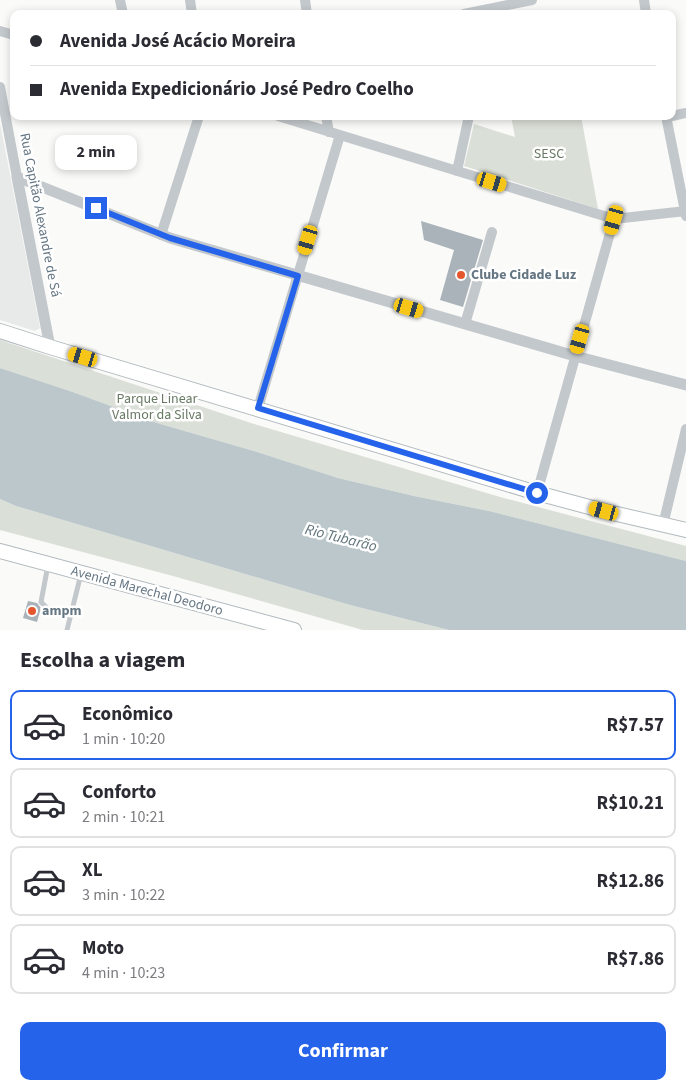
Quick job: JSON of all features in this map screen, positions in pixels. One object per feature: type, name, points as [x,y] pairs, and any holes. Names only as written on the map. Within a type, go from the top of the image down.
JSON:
[{"type":"main road","points":[[0,331],[537,493],[686,530]]},
{"type":"main road","name":"Avenida Marechal Deodoro","points":[[0,552],[294,630]]},
{"type":"street","points":[[491,7],[532,0]]},
{"type":"street","name":"Rua Capitão Alexandre de Sá","points":[[0,88],[50,347]]},
{"type":"street","points":[[161,235],[198,120]]},
{"type":"street","points":[[291,120],[614,220],[686,213],[670,120]]},
{"type":"street","points":[[327,120],[329,132]]},
{"type":"street","points":[[457,171],[468,120]]},
{"type":"street","points":[[258,408],[340,135]]},
{"type":"street","points":[[17,177],[161,235],[575,356],[686,384]]},
{"type":"street","points":[[537,493],[614,220]]},
{"type":"street","points":[[465,324],[492,232]]},
{"type":"street","points":[[663,525],[686,429]]},
{"type":"lane","points":[[48,564],[41,602],[47,608],[70,616]]},
{"type":"lane","points":[[66,630],[82,573]]},
{"type":"shaded area","points":[[0,123],[40,328],[35,331],[0,320]]},
{"type":"green space","name":"SESC","points":[[512,120],[582,120],[598,209],[464,166],[474,124],[515,137]]},
{"type":"green space","name":"Parque Linear Valmor da Silva","points":[[0,340],[251,423],[500,497],[686,546],[686,561],[489,511],[338,478],[157,423],[0,368]]},
{"type":"green space","points":[[0,499],[16,506],[350,605],[449,630],[363,630],[173,576],[0,530]]},
{"type":"water","name":"Rio Tubarão","points":[[0,368],[157,423],[338,478],[489,511],[686,561],[686,630],[449,630],[350,605],[16,506],[0,499]]},
{"type":"building","name":"Clube Cidade Luz","points":[[421,221],[483,240],[463,307],[440,300],[454,250],[424,240]]},
{"type":"building","name":"ampm","points":[[28,601],[37,603],[41,608],[37,622],[23,618]]},
{"type":"place","name":"Clube Cidade Luz","points":[[461,275]]},
{"type":"place","name":"ampm","points":[[32,611]]},
{"type":"route","points":[[96,208],[161,235],[298,276],[258,408],[537,493]]}]
